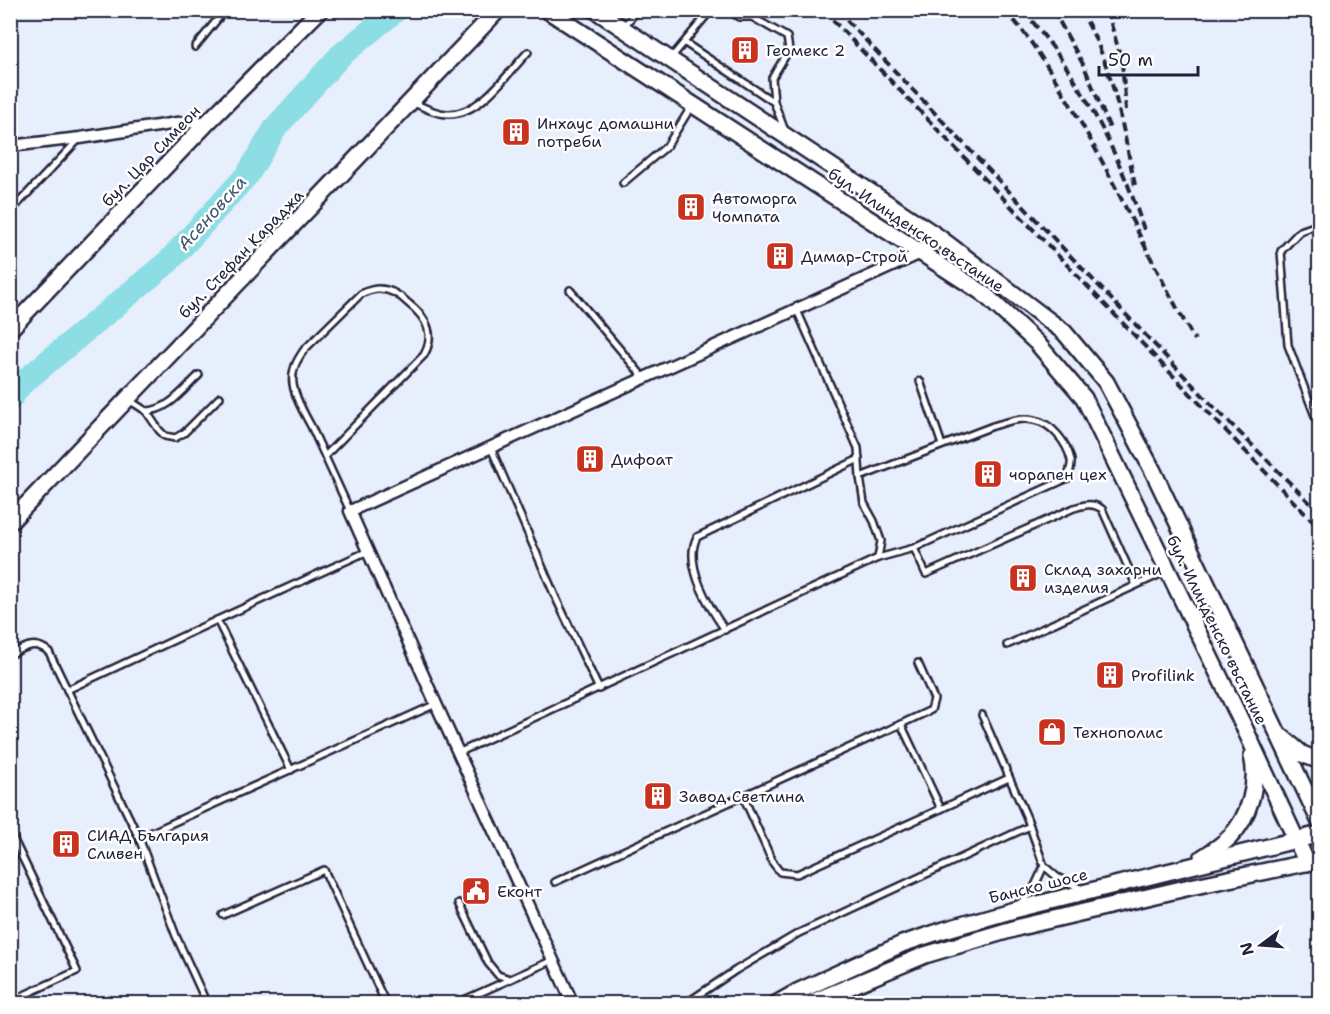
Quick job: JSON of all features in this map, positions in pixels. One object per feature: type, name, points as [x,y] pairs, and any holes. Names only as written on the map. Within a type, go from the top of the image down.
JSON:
[{"type":"main road","name":"бул. Цар Симеон","points":[[10,329],[206,124],[320,10]]},
{"type":"main road","name":"бул. Стефан Караджа","points":[[10,522],[498,10]]},
{"type":"main road","name":"бул. Илинденско въстание","points":[[547,10],[983,293],[1037,343],[1084,398],[1296,839],[1313,862]]},
{"type":"main road","name":"бул. Илинденско въстание","points":[[595,10],[937,236],[1064,332],[1106,382],[1154,471],[1320,822]]},
{"type":"main road","points":[[1196,863],[1228,840],[1242,823],[1252,796],[1255,767],[1244,727]]},
{"type":"main road","points":[[1277,732],[1302,754],[1320,761]]},
{"type":"main road","name":"Банско шосе","points":[[776,1004],[799,991],[902,944],[1014,910],[1320,834]]},
{"type":"main road","points":[[808,1004],[925,955],[1020,927],[1190,887],[1313,862]]},
{"type":"street","points":[[10,146],[177,123],[206,124]]},
{"type":"street","points":[[573,1004],[350,511],[921,253],[937,236]]},
{"type":"lane","points":[[195,47],[225,10]]},
{"type":"lane","points":[[622,28],[638,10]]},
{"type":"lane","points":[[670,60],[711,10]]},
{"type":"lane","points":[[728,10],[739,17],[752,17],[787,36],[789,50],[772,78],[774,102],[788,138]]},
{"type":"lane","points":[[685,43],[774,102]]},
{"type":"lane","points":[[411,102],[449,115],[467,110],[485,99],[528,52]]},
{"type":"lane","points":[[623,183],[667,146],[693,105]]},
{"type":"lane","points":[[10,212],[80,138]]},
{"type":"lane","points":[[1320,224],[1300,231],[1281,251],[1288,345],[1320,429]]},
{"type":"lane","points":[[325,456],[424,355],[429,346],[430,336],[427,322],[401,296],[381,288],[361,294],[304,350],[293,370],[296,394],[350,511]]},
{"type":"lane","points":[[570,290],[644,378]]},
{"type":"lane","points":[[796,308],[858,448],[864,502],[881,541],[878,558]]},
{"type":"lane","points":[[146,411],[164,408],[199,375]]},
{"type":"lane","points":[[920,381],[942,445]]},
{"type":"lane","points":[[127,399],[146,411],[165,436],[175,438],[184,433],[220,397]]},
{"type":"lane","points":[[459,753],[878,558],[914,548],[1068,478],[1072,462],[1063,443],[1049,426],[1034,420],[1015,419],[860,477]]},
{"type":"lane","points":[[491,447],[555,596],[599,689]]},
{"type":"lane","points":[[724,630],[711,610],[692,561],[692,548],[697,537],[859,459]]},
{"type":"lane","points":[[914,548],[926,574],[1074,508],[1085,504],[1095,504],[1102,509],[1136,585]]},
{"type":"lane","points":[[67,690],[368,551]]},
{"type":"lane","points":[[1007,645],[1168,570]]},
{"type":"lane","points":[[217,620],[291,770]]},
{"type":"lane","points":[[10,655],[35,644],[43,646],[49,652],[139,838],[176,936],[207,1004]]},
{"type":"lane","points":[[555,882],[931,710],[934,699],[918,663]]},
{"type":"lane","points":[[139,838],[436,704]]},
{"type":"lane","points":[[982,715],[1030,826],[1044,866],[1070,884],[1089,892]]},
{"type":"lane","points":[[901,724],[941,809]]},
{"type":"lane","points":[[743,796],[780,872],[796,874],[1009,778]]},
{"type":"lane","points":[[686,1004],[736,970],[799,933],[1030,826]]},
{"type":"lane","points":[[10,832],[77,971],[13,1000]]},
{"type":"lane","points":[[1014,910],[1033,890],[1044,866]]},
{"type":"lane","points":[[223,915],[324,870],[386,1004]]},
{"type":"lane","points":[[459,903],[488,963],[498,975],[510,979]]},
{"type":"lane","points":[[455,1004],[553,960]]},
{"type":"waterway","name":"Асеновска","points":[[10,399],[21,384],[169,261],[248,174],[276,127],[341,55],[396,10]]},
{"type":"railway","points":[[823,10],[1320,529]]},
{"type":"railway","points":[[837,10],[1209,402],[1320,513]]},
{"type":"railway","points":[[1005,10],[1032,44],[1087,133],[1195,340]]},
{"type":"railway","points":[[1024,10],[1054,49],[1088,102],[1120,166],[1145,233]]},
{"type":"railway","points":[[1053,10],[1084,66],[1111,131]]},
{"type":"railway","points":[[1080,10],[1101,51],[1115,95],[1135,185]]},
{"type":"railway","points":[[1107,10],[1122,62],[1126,110]]},
{"type":"place","name":"Геомекс 2","points":[[745,50]]},
{"type":"place","name":"Инхаус домашни потреби","points":[[516,132]]},
{"type":"place","name":"Автоморга Чомпата","points":[[691,207]]},
{"type":"place","name":"Димар-Строй","points":[[780,256]]},
{"type":"place","name":"Дифоат","points":[[590,459]]},
{"type":"place","name":"чорапен цех","points":[[988,474]]},
{"type":"place","name":"Склад захарни изделия","points":[[1023,578]]},
{"type":"place","name":"Profilink","points":[[1110,675]]},
{"type":"place","name":"Технополис","points":[[1052,732]]},
{"type":"place","name":"Завод Светлина","points":[[658,796]]},
{"type":"place","name":"СИАД България Сливен","points":[[66,844]]},
{"type":"place","name":"Еконт","points":[[476,891]]}]
